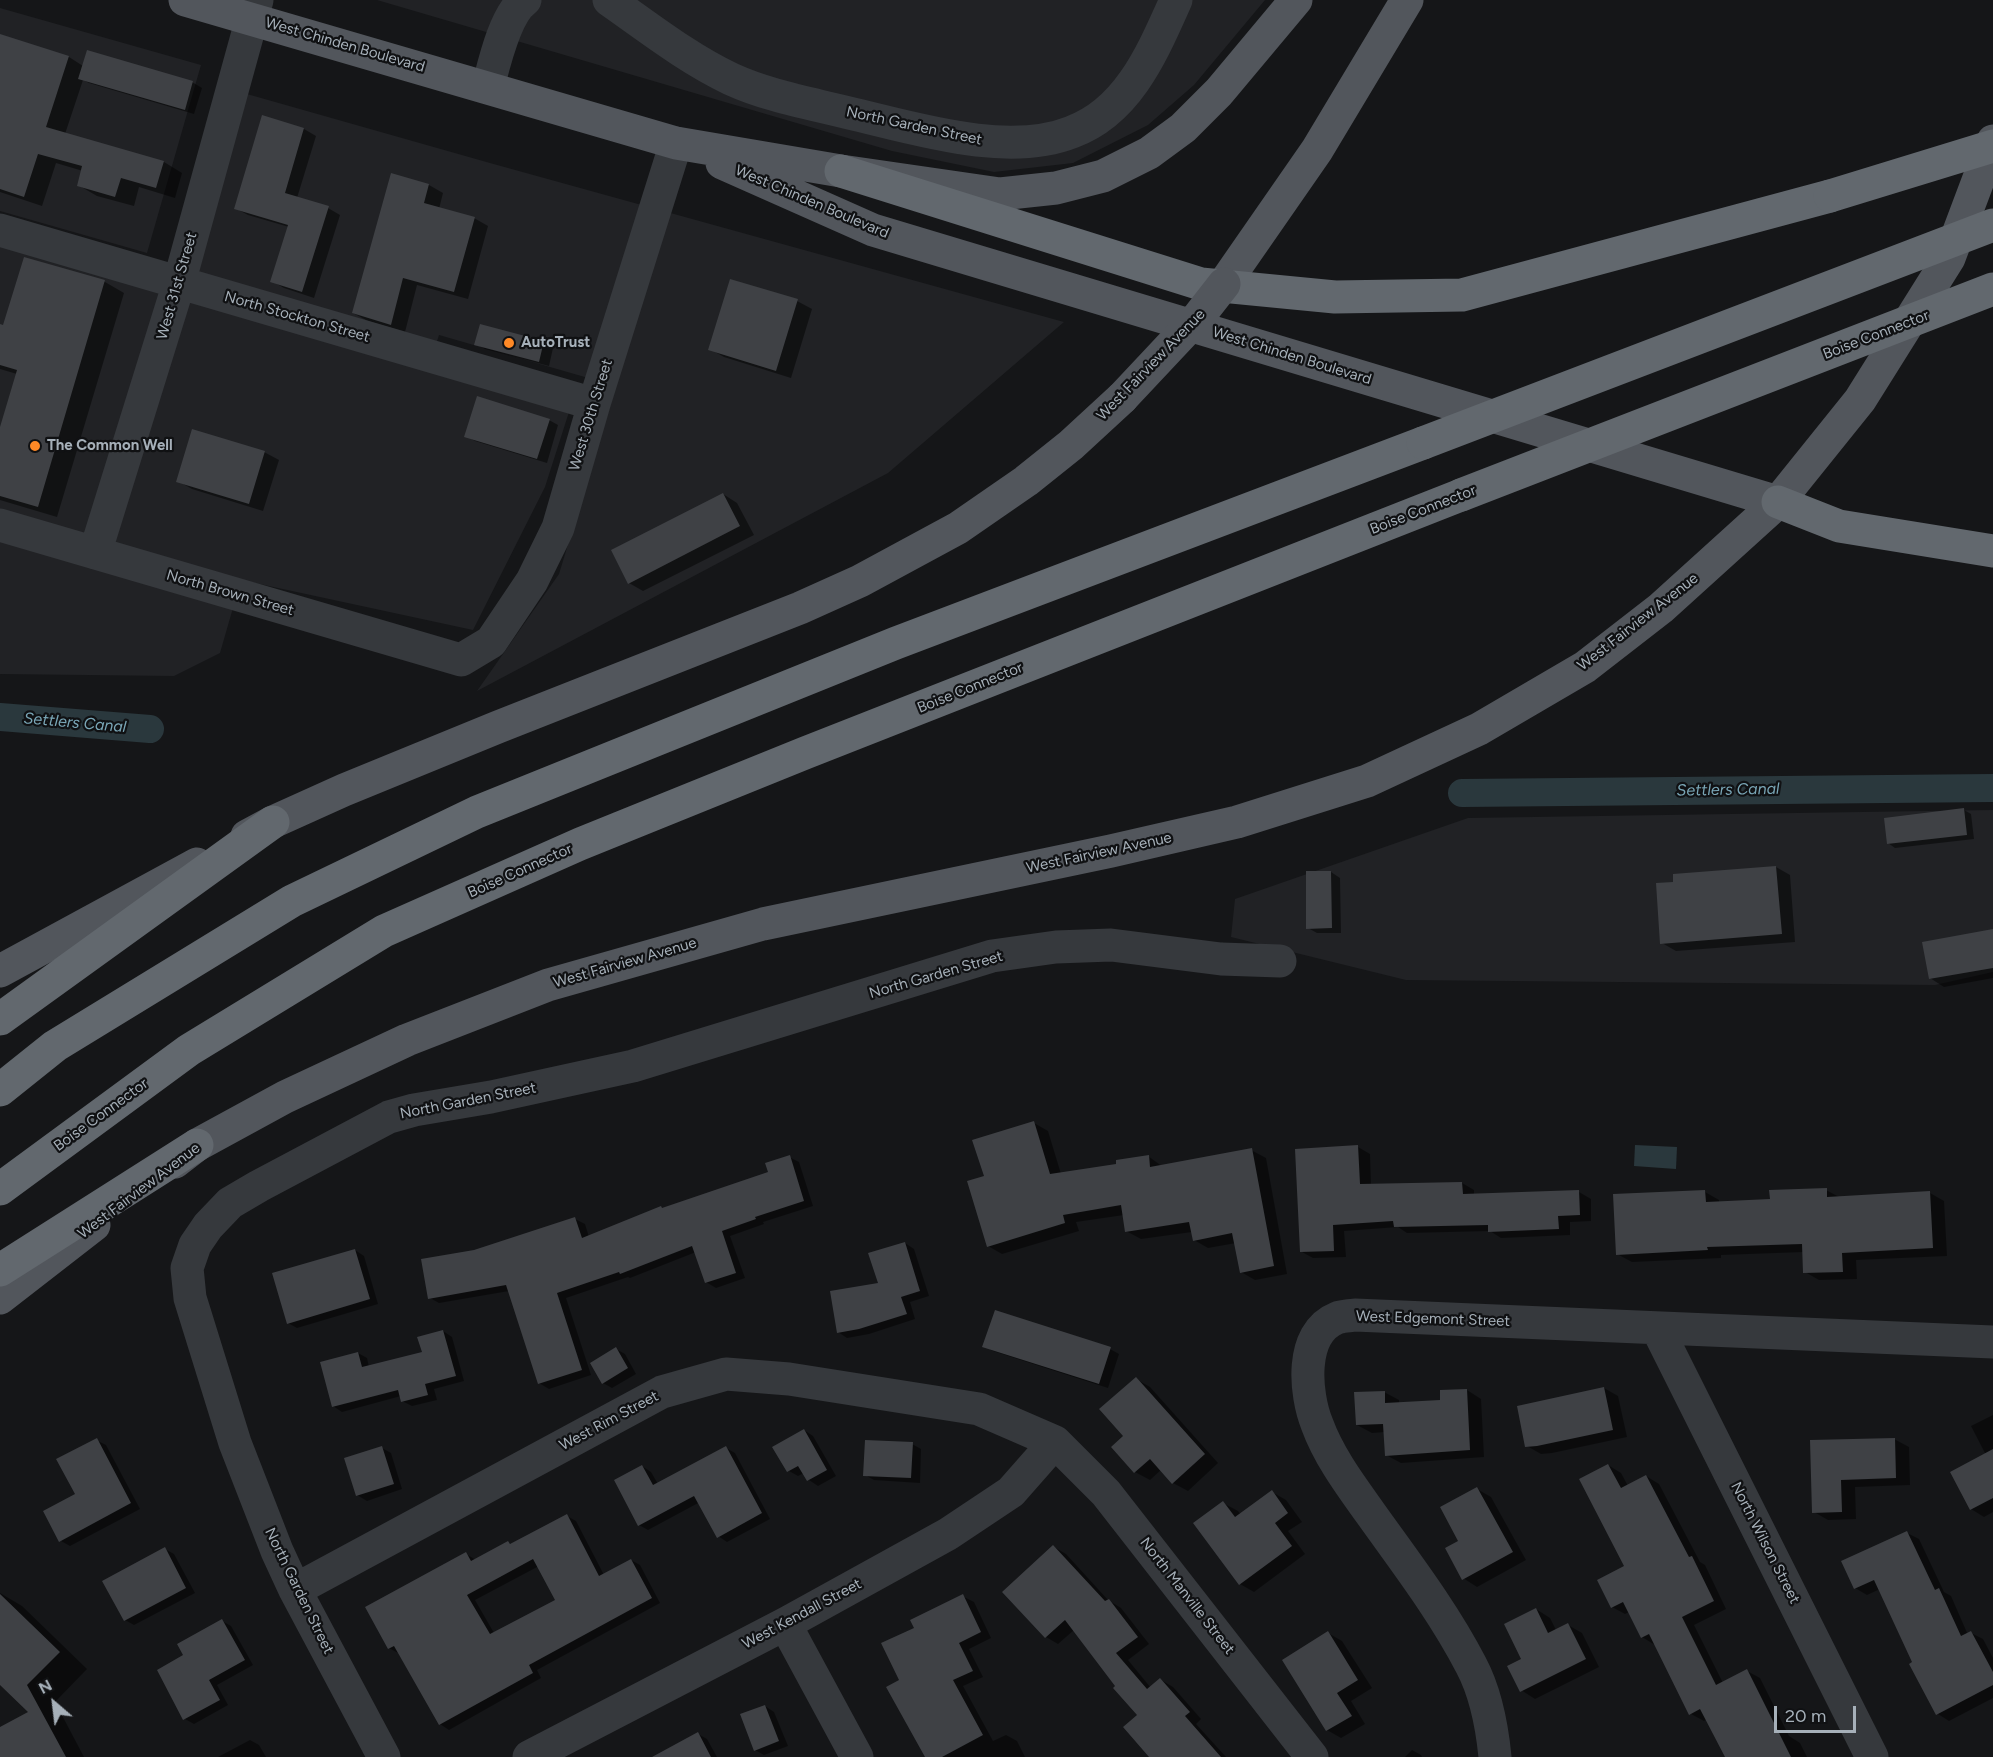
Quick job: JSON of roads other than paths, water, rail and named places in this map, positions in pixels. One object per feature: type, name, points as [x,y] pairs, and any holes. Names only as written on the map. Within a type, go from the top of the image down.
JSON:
[{"type":"highway","points":[[841,171],[1201,284],[1335,297],[1462,295],[1830,196],[1993,146]]},
{"type":"highway","points":[[0,1090],[55,1046],[292,901],[477,812],[896,643],[1993,225]]},
{"type":"highway","name":"Boise Connector","points":[[0,1189],[189,1050],[384,931],[580,844],[838,740],[1993,289]]},
{"type":"highway","points":[[1778,502],[1839,526],[1993,551]]},
{"type":"highway","points":[[0,1019],[273,822]]},
{"type":"highway","points":[[0,1270],[197,1145]]},
{"type":"main road","name":"West Chinden Boulevard","points":[[185,0],[255,9],[488,87],[676,143],[841,171],[1000,194],[1056,188],[1103,176],[1149,153],[1183,128],[1219,92],[1296,0]]},
{"type":"main road","name":"West Fairview Avenue","points":[[0,971],[273,822],[498,727],[800,608],[860,581],[958,528],[1071,445],[1122,398],[1199,316],[1224,284],[1317,150],[1407,0]]},
{"type":"main road","name":"West Fairview Avenue","points":[[0,1298],[197,1145],[285,1097],[407,1040],[548,985],[764,924],[1237,822],[1368,781],[1479,729],[1585,667],[1661,608],[1778,502],[1860,400],[1949,258],[1993,141]]},
{"type":"main road","name":"West Chinden Boulevard","points":[[676,143],[873,230],[1778,502]]},
{"type":"street","points":[[488,87],[501,39],[519,4],[525,0]]},
{"type":"street","name":"North Garden Street","points":[[609,0],[698,62],[763,92],[925,130],[994,142],[1035,141],[1073,132],[1100,117],[1122,97],[1140,74],[1176,0]]},
{"type":"street","name":"West 31st Street","points":[[95,553],[179,283],[255,9]]},
{"type":"street","name":"West 30th Street","points":[[461,660],[491,642],[531,581],[558,528],[594,404],[676,143]]},
{"type":"street","name":"North Stockton Street","points":[[0,230],[594,404]]},
{"type":"street","name":"North Brown Street","points":[[0,525],[461,660]]},
{"type":"street","name":"North Garden Street","points":[[384,1757],[295,1590],[277,1551],[235,1443],[190,1298],[187,1268],[195,1245],[208,1226],[230,1203],[389,1117],[633,1066],[992,956],[1056,947],[1111,945],[1221,958],[1280,961]]},
{"type":"street","name":"West Edgemont Street","points":[[1495,1757],[1491,1723],[1473,1667],[1445,1618],[1342,1472],[1317,1424],[1307,1380],[1311,1348],[1319,1330],[1336,1318],[1355,1315],[1993,1342]]},
{"type":"street","name":"North Wilson Street","points":[[1657,1328],[1872,1757]]},
{"type":"street","name":"West Rim Street","points":[[295,1590],[662,1392],[726,1374],[789,1379],[979,1410],[1055,1442]]},
{"type":"street","name":"West Kendall Street","points":[[529,1757],[785,1624],[948,1534],[1011,1492],[1055,1442]]},
{"type":"street","name":"North Manville Street","points":[[1055,1442],[1106,1493],[1312,1757]]},
{"type":"street","points":[[785,1624],[857,1757]]},
{"type":"waterway","name":"Settlers Canal","points":[[0,717],[150,729]]},
{"type":"waterway","name":"Settlers Canal","points":[[1462,793],[1993,788]]},
{"type":"place","name":"AutoTrust","points":[[509,343]]},
{"type":"place","name":"The Common Well","points":[[35,446]]}]
